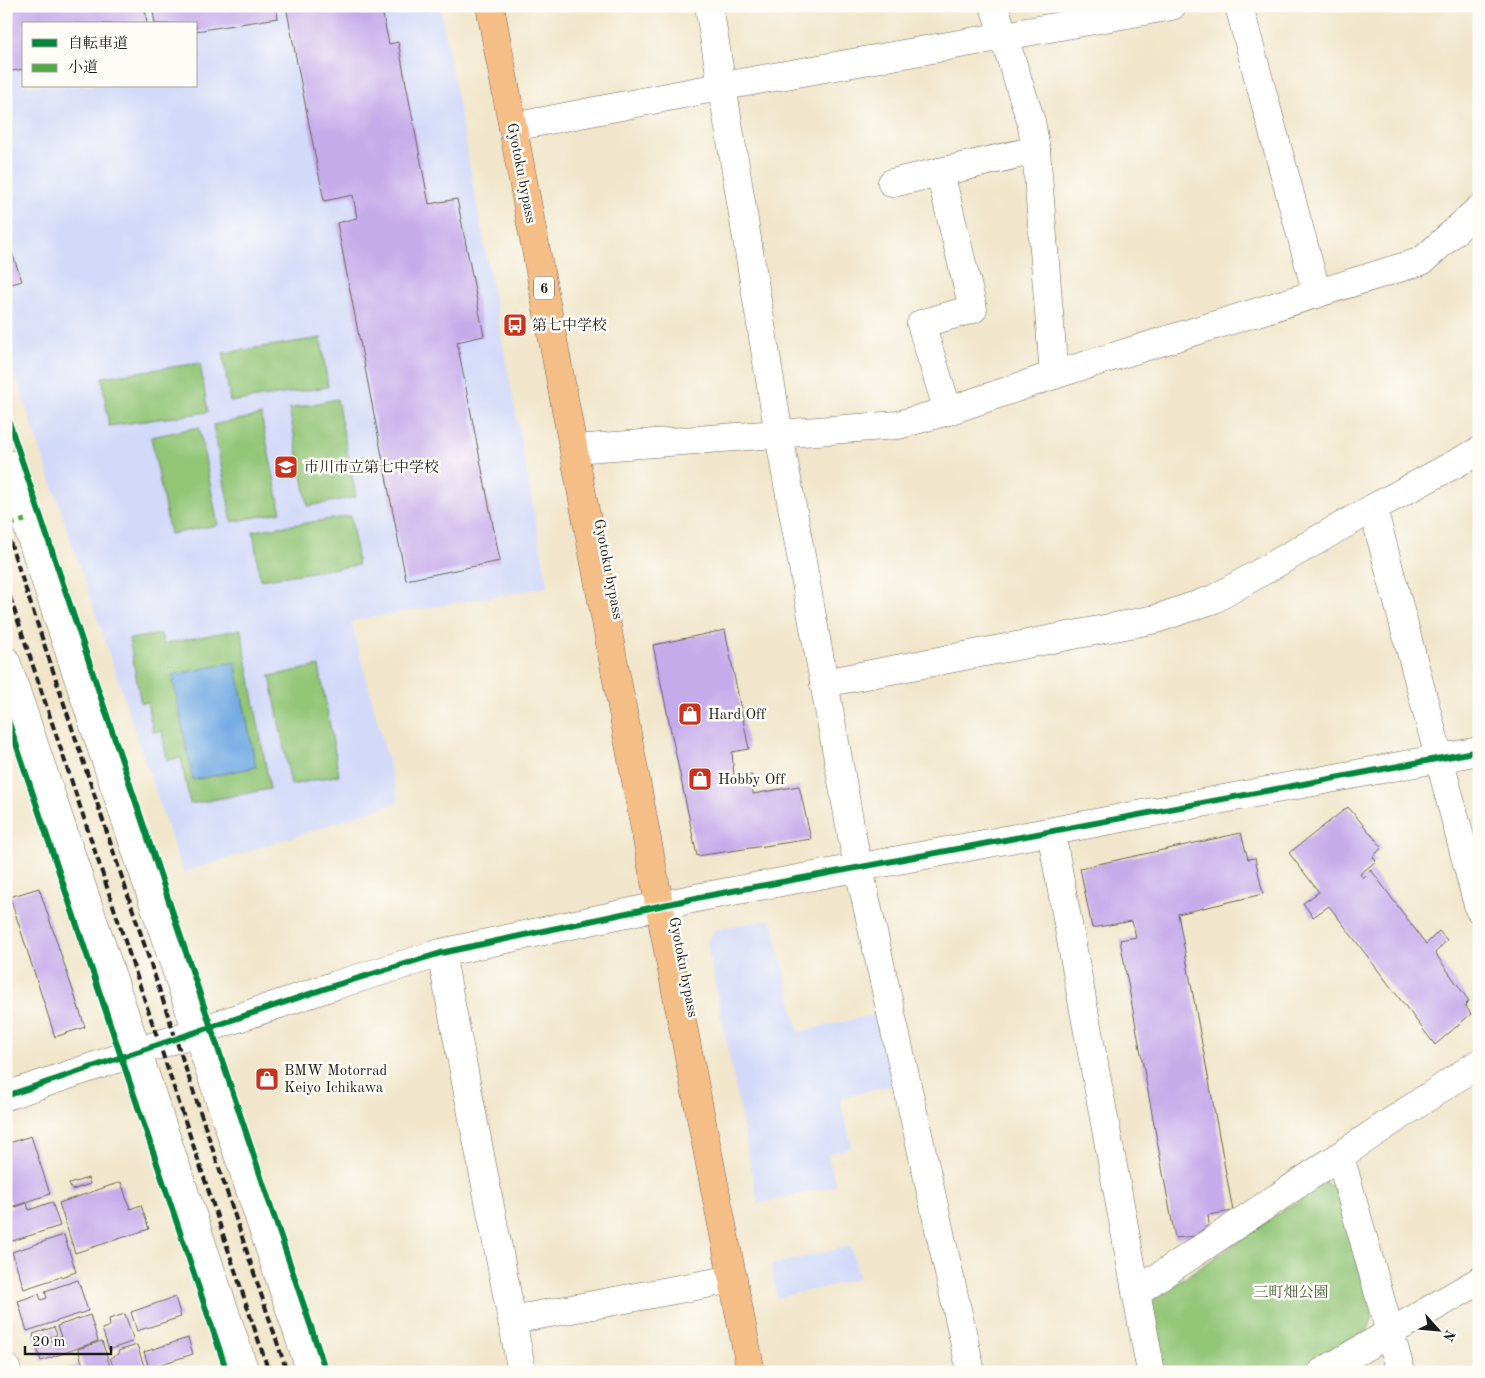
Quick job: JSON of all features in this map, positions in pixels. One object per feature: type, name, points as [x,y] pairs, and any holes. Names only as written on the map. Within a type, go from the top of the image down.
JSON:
[{"type":"main road","name":"Gyotoku bypass","points":[[490,6],[660,906],[751,1372]]},
{"type":"street","points":[[709,6],[724,86],[779,435],[859,869],[971,1372]]},
{"type":"street","points":[[994,6],[1031,121],[1036,150],[1054,375]]},
{"type":"street","points":[[513,127],[724,86],[1172,6]]},
{"type":"street","points":[[1238,6],[1317,294]]},
{"type":"street","points":[[892,183],[1036,150]]},
{"type":"street","points":[[940,172],[973,308],[921,324],[948,412]]},
{"type":"street","points":[[574,449],[898,425],[948,412],[1054,375],[1422,260],[1479,209]]},
{"type":"street","points":[[824,683],[1156,619],[1214,599],[1479,450]]},
{"type":"street","points":[[6,463],[310,1372]]},
{"type":"street","points":[[1373,508],[1479,909]]},
{"type":"street","points":[[6,660],[245,1372]]},
{"type":"street","points":[[6,1096],[336,985],[441,954],[660,906],[1479,751]]},
{"type":"street","points":[[1051,832],[1150,1372]]},
{"type":"street","points":[[441,954],[522,1372]]},
{"type":"street","points":[[1136,1292],[1479,1063]]},
{"type":"street","points":[[1340,1156],[1401,1372]]},
{"type":"street","points":[[512,1320],[733,1279]]},
{"type":"street","points":[[1322,1372],[1479,1281]]},
{"type":"shaded area","name":"市川市立第七中学校","points":[[6,6],[440,6],[548,587],[351,621],[399,802],[183,873],[6,348]]},
{"type":"shaded area","points":[[771,919],[799,1032],[877,1014],[893,1085],[840,1098],[852,1148],[828,1154],[836,1186],[758,1204],[707,942],[714,930]]},
{"type":"shaded area","points":[[851,1246],[859,1279],[777,1298],[771,1265]]},
{"type":"green space","points":[[321,338],[328,387],[230,402],[223,353]]},
{"type":"green space","points":[[200,363],[208,412],[109,426],[102,377]]},
{"type":"green space","points":[[337,399],[356,497],[308,506],[289,409]]},
{"type":"green space","points":[[261,415],[281,512],[232,522],[213,425]]},
{"type":"green space","points":[[199,427],[218,525],[170,534],[151,437]]},
{"type":"green space","points":[[351,516],[358,565],[260,580],[253,531]]},
{"type":"green space","points":[[241,629],[270,789],[190,804],[181,758],[167,760],[162,731],[153,732],[147,702],[141,703],[129,639],[161,634],[163,644]]},
{"type":"green space","points":[[319,666],[339,775],[291,785],[270,676]]},
{"type":"green space","name":"三町畑公園","points":[[1324,1182],[1336,1188],[1373,1317],[1368,1330],[1296,1372],[1163,1372],[1152,1307],[1153,1300]]},
{"type":"water","points":[[235,662],[256,767],[193,780],[172,675]]},
{"type":"building","points":[[6,6],[145,6],[147,22],[22,22],[22,69],[6,72]]},
{"type":"building","points":[[152,6],[276,6],[278,18],[198,31],[198,22],[155,22]]},
{"type":"building","points":[[286,6],[421,6],[383,15],[389,44],[398,42],[429,204],[457,199],[484,336],[457,342],[500,561],[406,580],[337,223],[357,218],[353,195],[324,201]]},
{"type":"building","points":[[6,236],[22,281],[6,286]]},
{"type":"building","points":[[725,630],[749,749],[732,752],[734,776],[752,775],[753,794],[799,786],[811,839],[697,856],[653,645]]},
{"type":"building","points":[[1348,807],[1382,847],[1373,857],[1376,861],[1360,874],[1363,878],[1371,870],[1426,944],[1439,931],[1447,940],[1435,953],[1469,1001],[1465,1005],[1471,1014],[1435,1045],[1329,906],[1313,917],[1303,903],[1319,892],[1289,853]]},
{"type":"building","points":[[1241,833],[1248,859],[1255,858],[1263,894],[1178,914],[1233,1211],[1208,1215],[1209,1224],[1195,1236],[1175,1238],[1120,940],[1136,937],[1132,921],[1092,928],[1080,868]]},
{"type":"building","points":[[39,888],[85,1027],[55,1037],[10,897]]},
{"type":"building","points":[[31,1136],[50,1194],[12,1207],[6,1191],[6,1144]]},
{"type":"building","points":[[88,1178],[90,1184],[72,1190],[69,1184]]},
{"type":"building","points":[[121,1182],[130,1209],[141,1205],[149,1229],[75,1253],[59,1203]]},
{"type":"building","points":[[52,1202],[60,1226],[6,1243],[6,1210],[27,1203],[29,1210]]},
{"type":"building","points":[[64,1235],[76,1272],[24,1289],[12,1252]]},
{"type":"building","points":[[78,1280],[88,1311],[27,1331],[18,1301],[39,1294],[41,1300],[47,1298],[45,1291]]},
{"type":"building","points":[[175,1297],[181,1317],[137,1331],[131,1312]]},
{"type":"building","points":[[125,1314],[134,1341],[109,1350],[102,1329],[110,1326],[109,1319]]},
{"type":"building","points":[[90,1315],[98,1341],[41,1361],[36,1345],[61,1337],[57,1326]]},
{"type":"building","points":[[54,1327],[57,1335],[35,1342],[33,1334]]},
{"type":"building","points":[[188,1338],[193,1354],[149,1368],[144,1352]]},
{"type":"building","points":[[102,1341],[112,1372],[85,1372],[78,1349]]},
{"type":"building","points":[[137,1345],[145,1369],[138,1372],[115,1372],[110,1358],[119,1354],[118,1351]]},
{"type":"building","points":[[78,1365],[80,1372],[58,1372],[58,1371]]},
{"type":"railway","points":[[6,530],[287,1372]]},
{"type":"railway","points":[[6,585],[269,1372]]},
{"type":"marked path","points":[[6,526],[25,520]]},
{"type":"cycle path","points":[[6,413],[326,1372]]},
{"type":"cycle path","points":[[6,714],[227,1372]]},
{"type":"cycle path","points":[[6,1096],[336,985],[441,953],[701,897],[1479,751]]},
{"type":"place","name":"第七中学校","points":[[515,325]]},
{"type":"place","name":"市川市立第七中学校","points":[[286,467]]},
{"type":"place","name":"Hard Off","points":[[690,714]]},
{"type":"place","name":"Hobby Off","points":[[700,779]]},
{"type":"place","name":"BMW Motorrad Keiyo Ichikawa","points":[[267,1079]]}]
